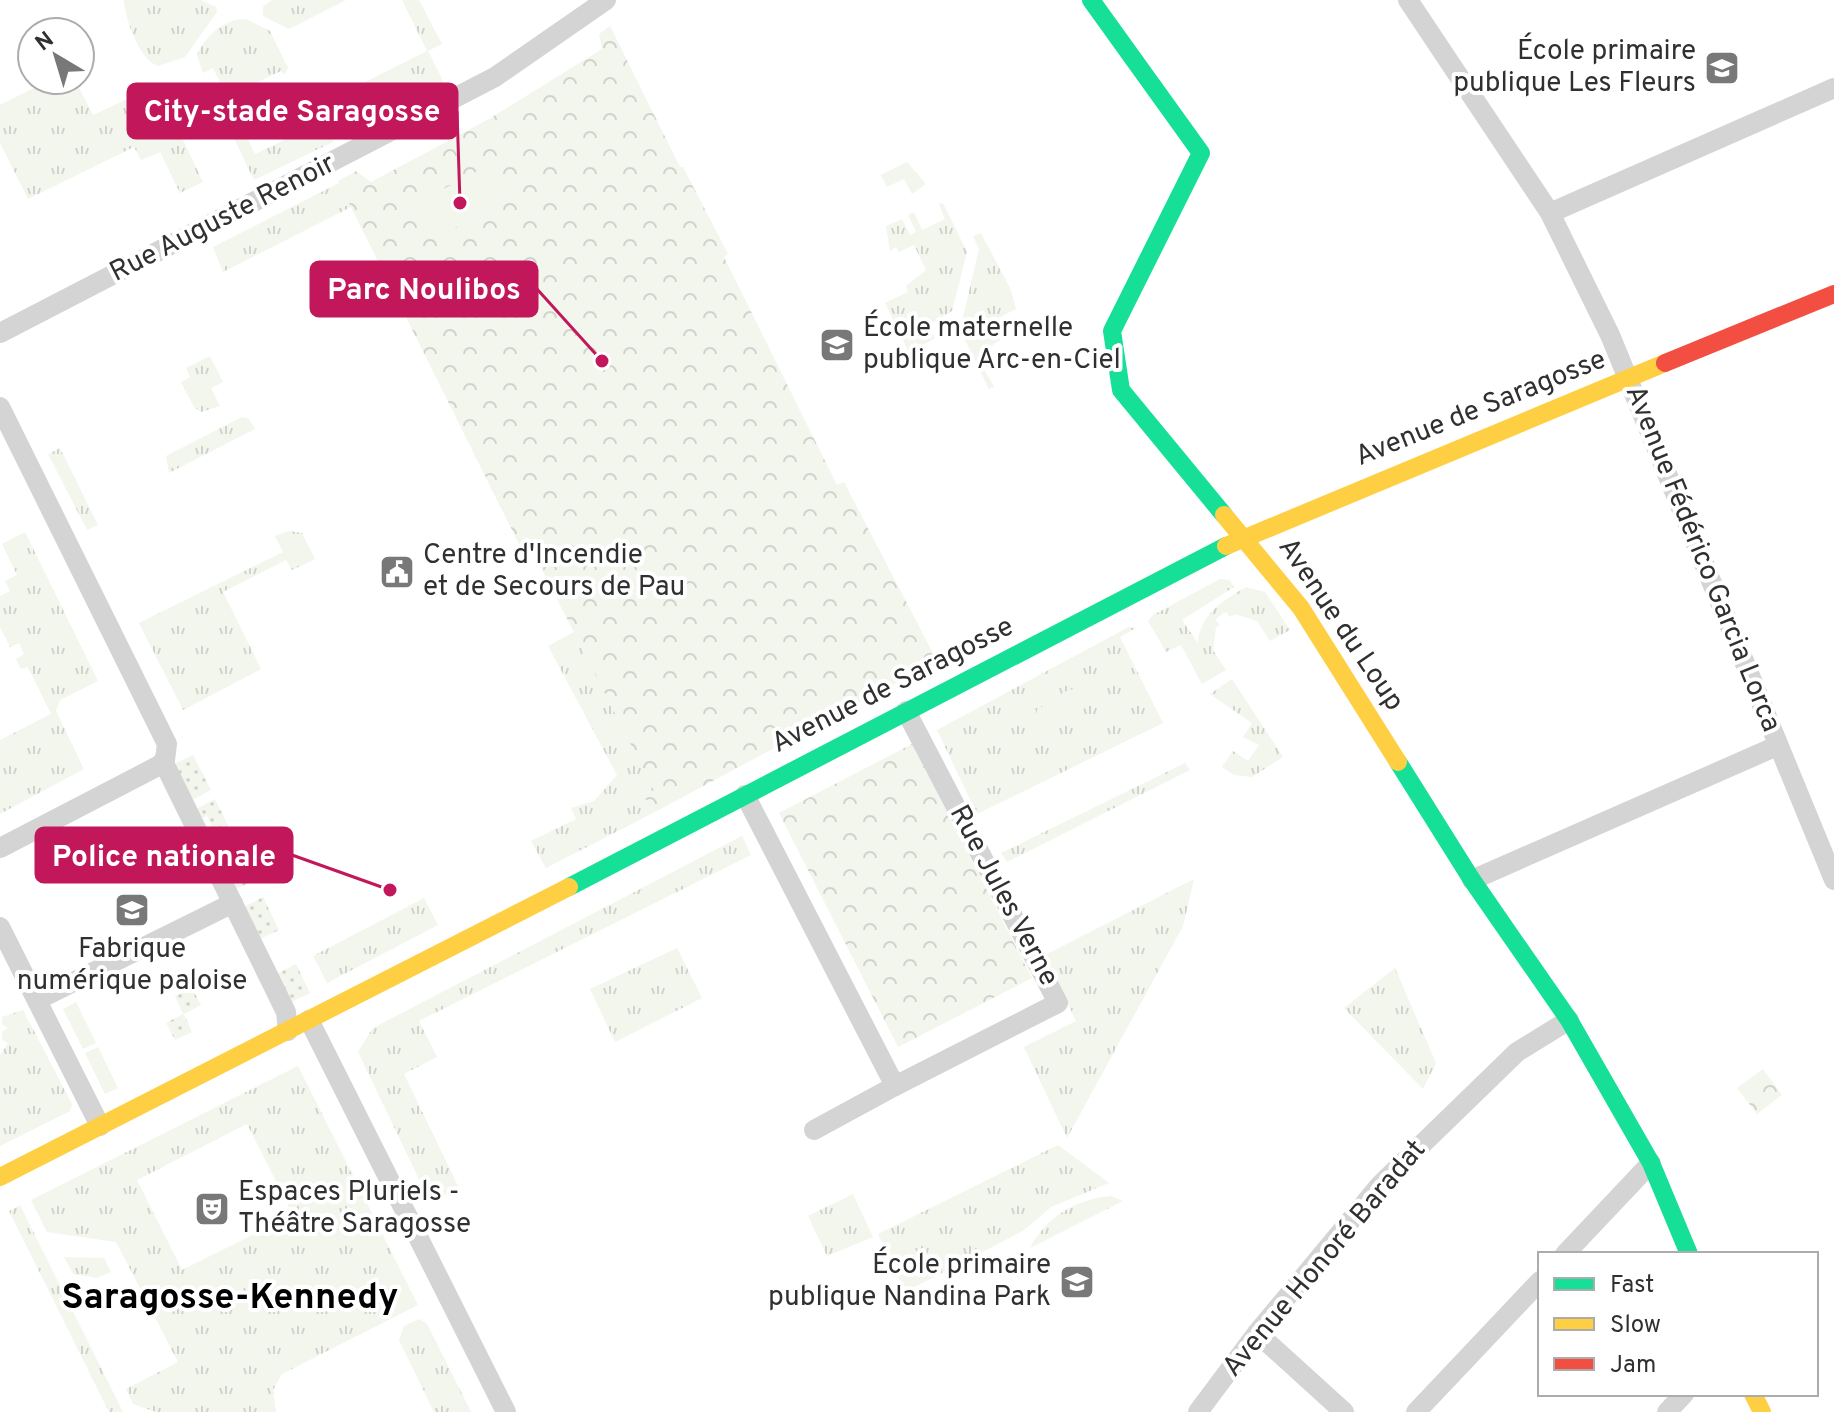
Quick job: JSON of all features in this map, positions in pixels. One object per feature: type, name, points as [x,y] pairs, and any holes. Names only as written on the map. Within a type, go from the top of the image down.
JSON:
[{"type":"street","name":"Rue Auguste Renoir","points":[[0,333],[495,77],[606,0]]},
{"type":"street","name":"Avenue du Loup","points":[[1091,0],[1201,153],[1112,331],[1121,390],[1245,536],[1301,608],[1472,880],[1569,1020],[1651,1163],[1688,1252]]},
{"type":"street","name":"Avenue Fédérico Garcia Lorca","points":[[1408,0],[1550,213],[1629,379],[1834,880]]},
{"type":"street","points":[[1550,213],[1834,88]]},
{"type":"street","name":"Avenue de Saragosse","points":[[0,1177],[1245,536],[1834,294]]},
{"type":"street","points":[[2,416],[165,737],[164,760],[286,1012],[288,1031]]},
{"type":"street","name":"Rue Jules Verne","points":[[814,1130],[1058,1003],[906,711]]},
{"type":"street","points":[[1472,880],[1777,746]]},
{"type":"street","points":[[0,848],[164,760]]},
{"type":"street","points":[[745,795],[895,1086]]},
{"type":"street","points":[[37,1000],[233,903]]},
{"type":"street","points":[[0,927],[100,1126]]},
{"type":"street","points":[[309,1020],[506,1412]]},
{"type":"street","name":"Avenue Honoré Baradat","points":[[1198,1412],[1257,1333],[1380,1185],[1517,1052],[1569,1020]]},
{"type":"street","points":[[1567,1252],[1651,1163]]},
{"type":"street","points":[[1416,1412],[1538,1283]]},
{"type":"street","points":[[1257,1333],[1344,1412]]},
{"type":"street","points":[[1667,1412],[1682,1396]]},
{"type":"green space","points":[[124,0],[201,0],[216,7],[217,12],[185,57],[158,66],[139,47],[130,28]]},
{"type":"green space","points":[[272,0],[346,0],[289,29],[263,16],[263,7]]},
{"type":"green space","points":[[402,0],[419,0],[442,44],[428,51],[444,83],[357,126],[341,94],[427,51]]},
{"type":"green space","points":[[246,19],[270,31],[288,68],[284,75],[281,71],[227,97],[213,68],[203,73],[197,55],[216,30],[230,22]]},
{"type":"green space","points":[[610,26],[680,167],[683,167],[728,254],[724,257],[837,485],[844,482],[937,661],[653,813],[644,796],[654,790],[528,542],[520,546],[338,181],[356,171],[371,182],[489,119],[602,49],[599,34]]},
{"type":"green space","points":[[157,85],[203,182],[180,193],[160,152],[141,160],[134,147],[28,199],[0,143],[0,105],[18,96],[83,96],[93,115]]},
{"type":"green space","points":[[304,86],[333,142],[254,180],[219,108],[230,103],[255,154],[309,128],[294,96],[297,87]]},
{"type":"green space","points":[[907,162],[926,184],[912,194],[904,179],[887,187],[881,175]]},
{"type":"green space","points":[[485,167],[504,202],[434,239],[415,204]]},
{"type":"green space","points":[[339,183],[351,207],[223,272],[213,247]]},
{"type":"green space","points":[[943,203],[967,252],[952,311],[928,325],[935,338],[909,353],[885,303],[908,292],[906,286],[926,270],[914,245],[899,252],[896,247],[890,251],[886,226],[902,219],[910,235],[916,232],[908,215],[914,212],[922,230],[945,219],[939,204]]},
{"type":"green space","points":[[981,233],[1011,290],[1016,309],[996,319],[1004,337],[983,352],[982,366],[994,386],[989,389],[960,330],[979,249],[973,236]]},
{"type":"green space","points":[[210,356],[223,382],[211,388],[220,406],[201,412],[194,407],[181,382],[190,377],[186,368]]},
{"type":"green space","points":[[242,417],[249,419],[255,429],[169,473],[166,456]]},
{"type":"green space","points":[[60,448],[98,525],[87,530],[48,454]]},
{"type":"green space","points":[[289,531],[302,533],[315,559],[292,570],[286,560],[223,592],[261,669],[183,710],[139,623],[283,552],[275,536]]},
{"type":"green space","points":[[25,532],[98,681],[60,700],[56,711],[84,769],[0,814],[0,740],[51,714],[28,667],[21,669],[16,659],[24,654],[19,643],[10,647],[0,627],[0,596],[10,591],[5,581],[17,575],[2,544]]},
{"type":"green space","points":[[1220,579],[1230,580],[1234,587],[1182,620],[1198,643],[1208,617],[1221,603],[1246,587],[1265,592],[1290,630],[1270,641],[1257,621],[1235,614],[1230,617],[1226,612],[1215,619],[1220,625],[1216,627],[1213,650],[1226,670],[1202,684],[1181,645],[1166,652],[1148,621],[1153,615]]},
{"type":"green space","points":[[1129,627],[1136,628],[1120,637],[1163,723],[977,814],[937,730]]},
{"type":"green space","points":[[574,632],[655,790],[645,796],[653,813],[546,868],[531,841],[576,819],[571,808],[594,801],[617,775],[548,646]]},
{"type":"green space","points":[[1232,679],[1283,757],[1252,777],[1234,775],[1222,767],[1233,751],[1248,761],[1259,745],[1243,737],[1252,723],[1210,694]]},
{"type":"green space","points":[[1079,687],[1089,688],[1092,703],[1069,719],[1041,731],[1036,725],[1037,710],[1064,692]]},
{"type":"green space","points":[[912,744],[1032,978],[898,1047],[779,813]]},
{"type":"green space","points":[[193,755],[211,790],[192,800],[174,764]]},
{"type":"green space","points":[[1185,763],[1190,770],[1007,862],[1001,853]]},
{"type":"green space","points":[[215,799],[234,837],[215,846],[210,837],[215,833],[207,816],[201,819],[196,809]]},
{"type":"green space","points":[[742,836],[751,855],[419,1021],[437,1057],[404,1074],[459,1188],[430,1202],[358,1052],[373,1028]]},
{"type":"green space","points":[[238,846],[255,880],[236,889],[233,884],[238,880],[230,864],[224,866],[219,855]]},
{"type":"green space","points":[[1194,879],[1183,926],[1067,1138],[1024,1047],[1076,1021],[1045,955]]},
{"type":"green space","points":[[263,897],[279,930],[260,939],[244,907]]},
{"type":"green space","points":[[424,898],[438,925],[327,983],[313,956]]},
{"type":"green space","points":[[677,948],[702,998],[615,1042],[590,989]]},
{"type":"green space","points":[[296,964],[310,993],[291,1002],[277,974]]},
{"type":"green space","points":[[1395,968],[1436,1063],[1423,1089],[1344,1008]]},
{"type":"green space","points":[[192,988],[201,1005],[184,1014],[192,1032],[175,1040],[166,1023],[183,1014],[175,996]]},
{"type":"green space","points":[[76,1002],[96,1043],[83,1049],[63,1009]]},
{"type":"green space","points":[[23,1010],[72,1104],[70,1111],[0,1146],[0,1055],[8,1043],[2,1040],[2,1032],[8,1028],[2,1024],[2,1017]]},
{"type":"green space","points":[[98,1047],[118,1088],[105,1094],[85,1053]]},
{"type":"green space","points":[[298,1066],[418,1305],[282,1374],[273,1390],[276,1412],[156,1412],[133,1404],[126,1389],[178,1362],[116,1242],[47,1232],[31,1200]],"holes":[[[247,1124],[293,1215],[182,1270],[137,1180]]]},
{"type":"green space","points":[[1763,1069],[1782,1095],[1757,1114],[1737,1088]]},
{"type":"green space","points":[[1058,1145],[1109,1183],[1051,1207],[1023,1231],[905,1292],[878,1234]]},
{"type":"green space","points":[[853,1194],[873,1237],[827,1256],[808,1216]]},
{"type":"green space","points":[[1111,1196],[1123,1201],[1030,1248],[1044,1227],[1063,1212],[1086,1201]]},
{"type":"green space","points":[[20,1205],[123,1412],[109,1412],[9,1211]]},
{"type":"green space","points":[[64,1257],[104,1258],[111,1272],[97,1278],[73,1274]]},
{"type":"green space","points":[[419,1319],[427,1324],[471,1412],[434,1412],[399,1340],[404,1326]]},
{"type":"traffic: fast","points":[[1091,0],[1201,153],[1112,331],[1121,390],[1224,515]]},
{"type":"traffic: fast","points":[[569,887],[1226,546]]},
{"type":"traffic: fast","points":[[1398,762],[1472,880],[1569,1020],[1651,1163],[1688,1252]]},
{"type":"traffic: slow","points":[[1226,546],[1665,363]]},
{"type":"traffic: slow","points":[[1224,515],[1301,608],[1398,762]]},
{"type":"traffic: slow","points":[[0,1177],[569,887]]},
{"type":"traffic: slow","points":[[1754,1396],[1762,1412]]},
{"type":"traffic: jam","points":[[1665,363],[1834,294]]},
{"type":"place","name":"École primaire publique Les Fleurs","points":[[1722,68]]},
{"type":"place","name":"City-stade Saragosse","points":[[460,203]]},
{"type":"place","name":"École maternelle publique Arc-en-Ciel","points":[[837,345]]},
{"type":"place","name":"Parc Noulibos","points":[[602,361]]},
{"type":"place","name":"Centre d'Incendie et de Secours de Pau","points":[[397,572]]},
{"type":"place","name":"Police nationale","points":[[390,890]]},
{"type":"place","name":"Fabrique numérique paloise","points":[[132,910]]},
{"type":"place","name":"Espaces Pluriels - Théâtre Saragosse","points":[[212,1209]]},
{"type":"place","name":"École primaire publique Nandina Park","points":[[1077,1282]]},
{"type":"district","name":"Saragosse-Kennedy","points":[[230,1299]]}]
